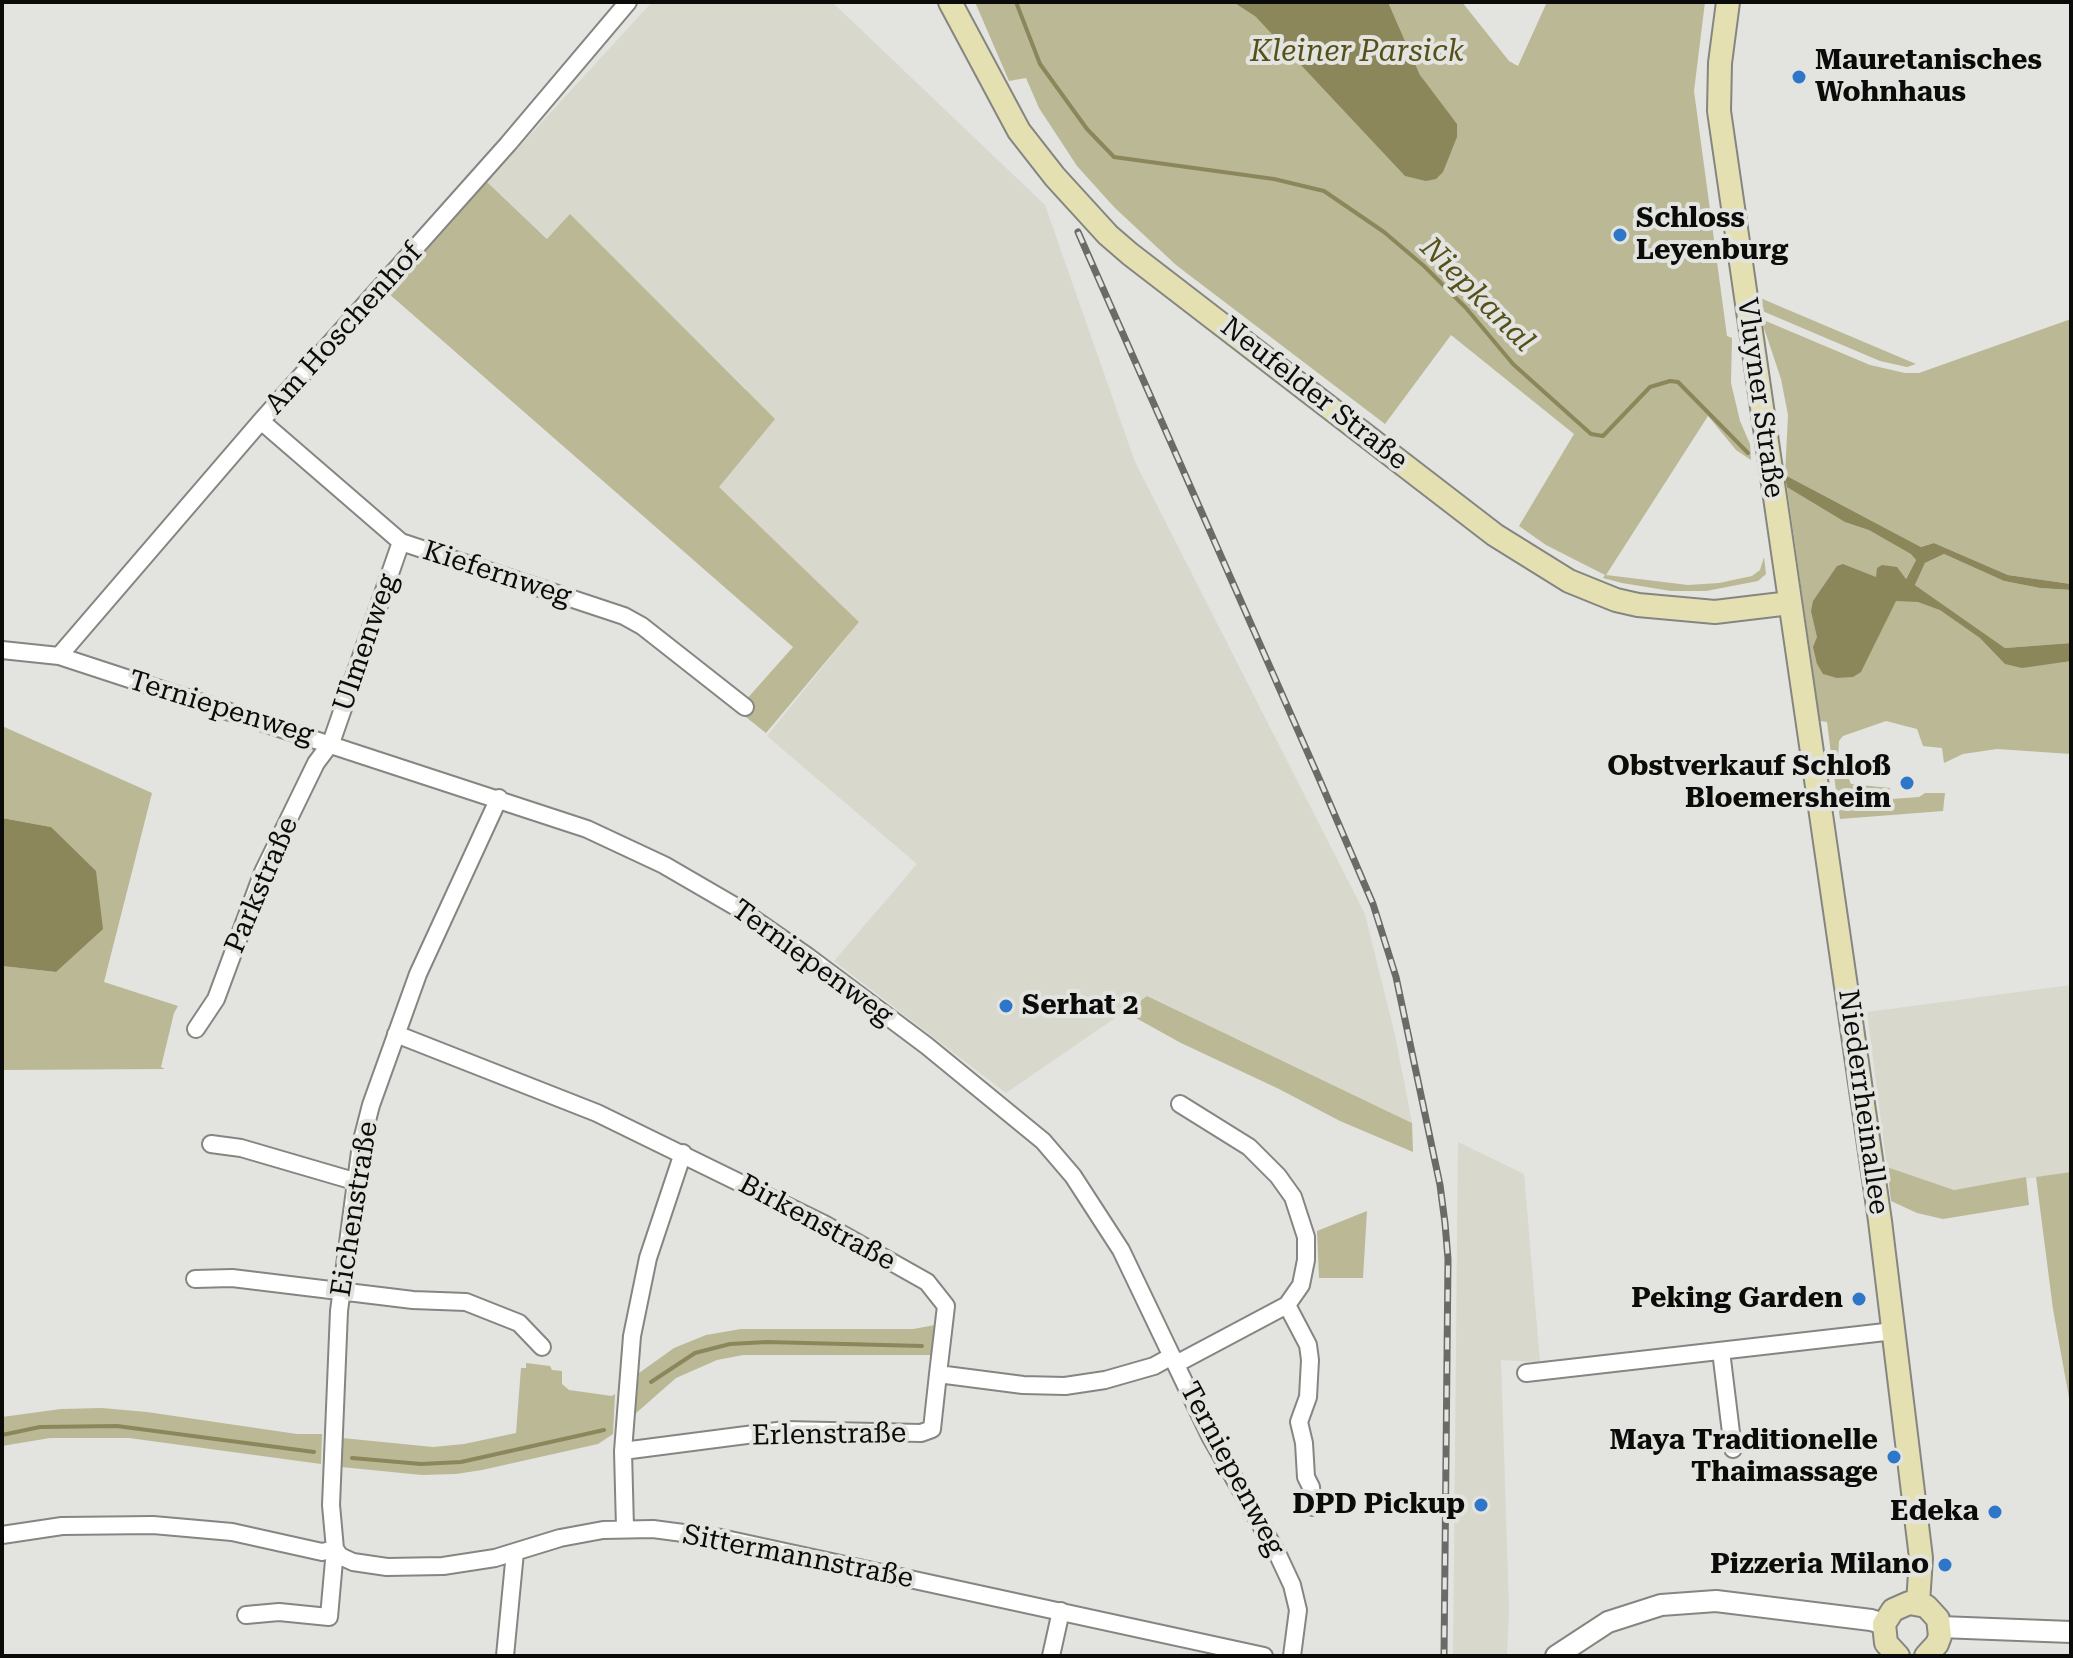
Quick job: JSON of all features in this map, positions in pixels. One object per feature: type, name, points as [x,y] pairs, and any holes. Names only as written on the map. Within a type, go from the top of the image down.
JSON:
[{"type":"main road","name":"Neufelder Straße","points":[[950,2],[1019,131],[1055,177],[1108,235],[1495,535],[1546,569],[1616,600],[1715,612],[1790,603]]},
{"type":"main road","name":"Vluyner Straße","points":[[1728,2],[1720,63],[1719,111],[1790,603]]},
{"type":"main road","name":"Niederrheinallee","points":[[1790,603],[1894,1331],[1921,1558],[1918,1603]]},
{"type":"main road","points":[[1898,1656],[1886,1643],[1884,1624],[1901,1605],[1918,1603],[1933,1612],[1940,1627],[1937,1644],[1926,1656]]},
{"type":"street","name":"Am Hoschenhof","points":[[59,656],[261,421],[498,156],[628,2]]},
{"type":"street","name":"Kiefernweg","points":[[261,421],[401,542],[624,616],[642,626],[745,707]]},
{"type":"street","name":"Ulmenweg","points":[[331,743],[401,542]]},
{"type":"street","name":"Terniepenweg","points":[[2,650],[59,656],[587,829],[664,865],[738,908],[927,1046],[1029,1128],[1073,1176],[1121,1250],[1210,1436],[1292,1585],[1298,1610],[1292,1656]]},
{"type":"street","name":"Parkstraße","points":[[196,1029],[216,999],[270,858],[316,763],[331,743]]},
{"type":"street","name":"Eichenstraße","points":[[335,1549],[331,1505],[341,1290],[354,1181],[371,1105],[418,974],[499,798]]},
{"type":"street","name":"Birkenstraße","points":[[396,1034],[597,1113],[683,1153],[824,1224],[927,1282],[946,1306],[938,1374]]},
{"type":"street","points":[[938,1374],[1023,1385],[1065,1386],[1105,1380],[1174,1360],[1287,1305],[1301,1285],[1306,1260],[1306,1237],[1293,1197],[1278,1176],[1249,1147],[1180,1104]]},
{"type":"street","points":[[211,1144],[241,1148],[354,1181]]},
{"type":"street","points":[[625,1528],[623,1451],[632,1336],[648,1258],[683,1153]]},
{"type":"street","points":[[195,1279],[232,1278],[413,1300],[466,1302],[519,1323],[542,1347]]},
{"type":"street","points":[[1287,1305],[1308,1345],[1310,1360],[1308,1397],[1299,1422],[1313,1507]]},
{"type":"street","points":[[1526,1373],[1894,1331]]},
{"type":"street","points":[[1721,1351],[1733,1449]]},
{"type":"street","name":"Erlenstraße","points":[[623,1451],[785,1430],[921,1433],[932,1429],[938,1374]]},
{"type":"street","name":"Sittermannstraße","points":[[2,1535],[62,1526],[153,1525],[232,1532],[322,1552],[335,1549],[340,1556],[353,1562],[387,1567],[443,1566],[495,1558],[560,1538],[625,1528],[653,1529],[721,1538],[1264,1656]]},
{"type":"street","points":[[246,1615],[279,1612],[329,1617],[335,1549]]},
{"type":"street","points":[[505,1656],[515,1552]]},
{"type":"street","points":[[1556,1656],[1608,1622],[1661,1605],[1716,1601],[1884,1624]]},
{"type":"street","points":[[1051,1656],[1061,1611]]},
{"type":"street","points":[[1940,1627],[2071,1632]]},
{"type":"shaded area","points":[[652,2],[832,2],[1045,205],[1135,462],[1365,914],[1395,1035],[1412,1123],[1147,996],[1006,1093],[834,961],[917,864],[767,736],[859,622],[718,487],[746,389],[570,215],[548,239],[487,182]]},
{"type":"shaded area","points":[[975,2],[1233,2],[1256,17],[1432,94],[1420,75],[1388,2],[1462,2],[1509,61],[1518,66],[1547,2],[1705,2],[1694,91],[1727,336],[1732,338],[1731,383],[1740,421],[1750,444],[1751,460],[1736,450],[1708,416],[1606,575],[1688,585],[1719,583],[1752,576],[1760,570],[1764,557],[1766,574],[1758,581],[1706,591],[1671,591],[1622,583],[1603,578],[1605,575],[1546,545],[1519,526],[1574,434],[1451,335],[1385,424],[1176,265],[1114,207],[1077,166],[1039,108],[1026,78],[1009,81]]},
{"type":"shaded area","points":[[487,182],[547,239],[570,214],[775,419],[719,487],[859,622],[766,733],[737,710],[793,647],[388,293]]},
{"type":"shaded area","points":[[1758,297],[1916,364],[1907,367],[1880,361],[1760,310]]},
{"type":"shaded area","points":[[1761,319],[1870,365],[1919,373],[2071,319],[2071,584],[2008,575],[1934,543],[1921,547],[1785,475],[1788,415],[1781,379]]},
{"type":"shaded area","points":[[1786,481],[1912,554],[1916,560],[1905,580],[2000,651],[2071,647],[2071,754],[1997,749],[1963,754],[1944,763],[1942,748],[1923,746],[1917,729],[1886,721],[1843,736],[1839,741],[1838,758],[1832,762],[1827,722],[1820,721]]},
{"type":"shaded area","points":[[1944,554],[2004,581],[2071,590],[2071,643],[2005,648],[1915,585],[1925,563]]},
{"type":"shaded area","points":[[2,726],[152,793],[104,982],[178,1006],[161,1067],[165,1069],[2,1070],[2,966],[56,972],[51,827],[2,818]]},
{"type":"shaded area","points":[[1841,774],[1848,777],[1851,784],[1890,788],[1891,799],[1945,793],[1943,811],[1840,819],[1834,776]]},
{"type":"shaded area","points":[[2071,985],[2071,1172],[1954,1190],[1887,1167],[1867,1012]]},
{"type":"shaded area","points":[[1147,996],[1412,1123],[1413,1152],[1340,1121],[1125,1012]]},
{"type":"shaded area","points":[[1458,1142],[1524,1174],[1540,1362],[1501,1360],[1509,1607],[1507,1656],[1453,1656]]},
{"type":"shaded area","points":[[1887,1167],[1954,1190],[2026,1177],[2029,1205],[1943,1219],[1917,1213],[1891,1201]]},
{"type":"shaded area","points":[[2071,1172],[2071,1409],[2053,1309],[2036,1177]]},
{"type":"shaded area","points":[[1367,1211],[1363,1278],[1319,1278],[1317,1231]]},
{"type":"shaded area","points":[[935,1325],[931,1355],[743,1355],[717,1360],[676,1378],[635,1414],[639,1373],[674,1348],[706,1335],[741,1329],[913,1329]]},
{"type":"shaded area","points":[[526,1363],[562,1371],[562,1384],[569,1390],[615,1394],[613,1434],[598,1444],[456,1474],[422,1475],[341,1467],[342,1438],[433,1447],[516,1433],[521,1368],[526,1368]]},
{"type":"shaded area","points":[[102,1408],[297,1434],[322,1434],[321,1464],[129,1438],[50,1438],[2,1446],[2,1417],[61,1409]]},
{"type":"water","name":"Kleiner Parsick","points":[[1233,2],[1388,2],[1420,75],[1457,124],[1457,137],[1443,172],[1436,179],[1426,181],[1405,176],[1256,17]]},
{"type":"water","points":[[1785,475],[1921,547],[1934,543],[2008,575],[2071,584],[2071,590],[2004,581],[1944,554],[1925,563],[1915,585],[2005,648],[2071,643],[2071,661],[2022,668],[2005,664],[1980,638],[1940,610],[1918,602],[1896,601],[1861,672],[1853,677],[1837,678],[1823,674],[1813,647],[1817,637],[1811,611],[1813,601],[1837,566],[1843,564],[1876,577],[1877,568],[1882,565],[1897,567],[1906,579],[1916,560],[1869,530],[1845,522],[1787,487]]},
{"type":"water","points":[[2,818],[51,827],[96,871],[103,929],[56,972],[2,966]]},
{"type":"waterway","name":"Niepkanal","points":[[1016,2],[1040,64],[1087,129],[1114,157],[1274,179],[1324,191],[1384,232],[1424,266],[1466,308],[1513,364],[1591,434],[1603,436],[1650,387],[1670,381],[1678,382],[1748,453]]},
{"type":"waterway","points":[[651,1382],[695,1353],[730,1344],[922,1346]]},
{"type":"waterway","points":[[2,1435],[40,1427],[117,1426],[314,1452]]},
{"type":"waterway","points":[[352,1458],[421,1464],[461,1462],[604,1430]]},
{"type":"railway","points":[[1078,232],[1373,904],[1396,977],[1440,1185],[1448,1259],[1444,1656]]},
{"type":"place","name":"Mauretanisches Wohnhaus","points":[[1799,77]]},
{"type":"place","name":"Schloss Leyenburg","points":[[1620,235]]},
{"type":"place","name":"Obstverkauf Schloß Bloemersheim","points":[[1907,783]]},
{"type":"place","name":"Serhat 2","points":[[1006,1006]]},
{"type":"place","name":"Peking Garden","points":[[1859,1299]]},
{"type":"place","name":"Maya Traditionelle Thaimassage","points":[[1894,1457]]},
{"type":"place","name":"DPD Pickup","points":[[1481,1505]]},
{"type":"place","name":"Edeka","points":[[1995,1512]]},
{"type":"place","name":"Pizzeria Milano","points":[[1945,1565]]}]
